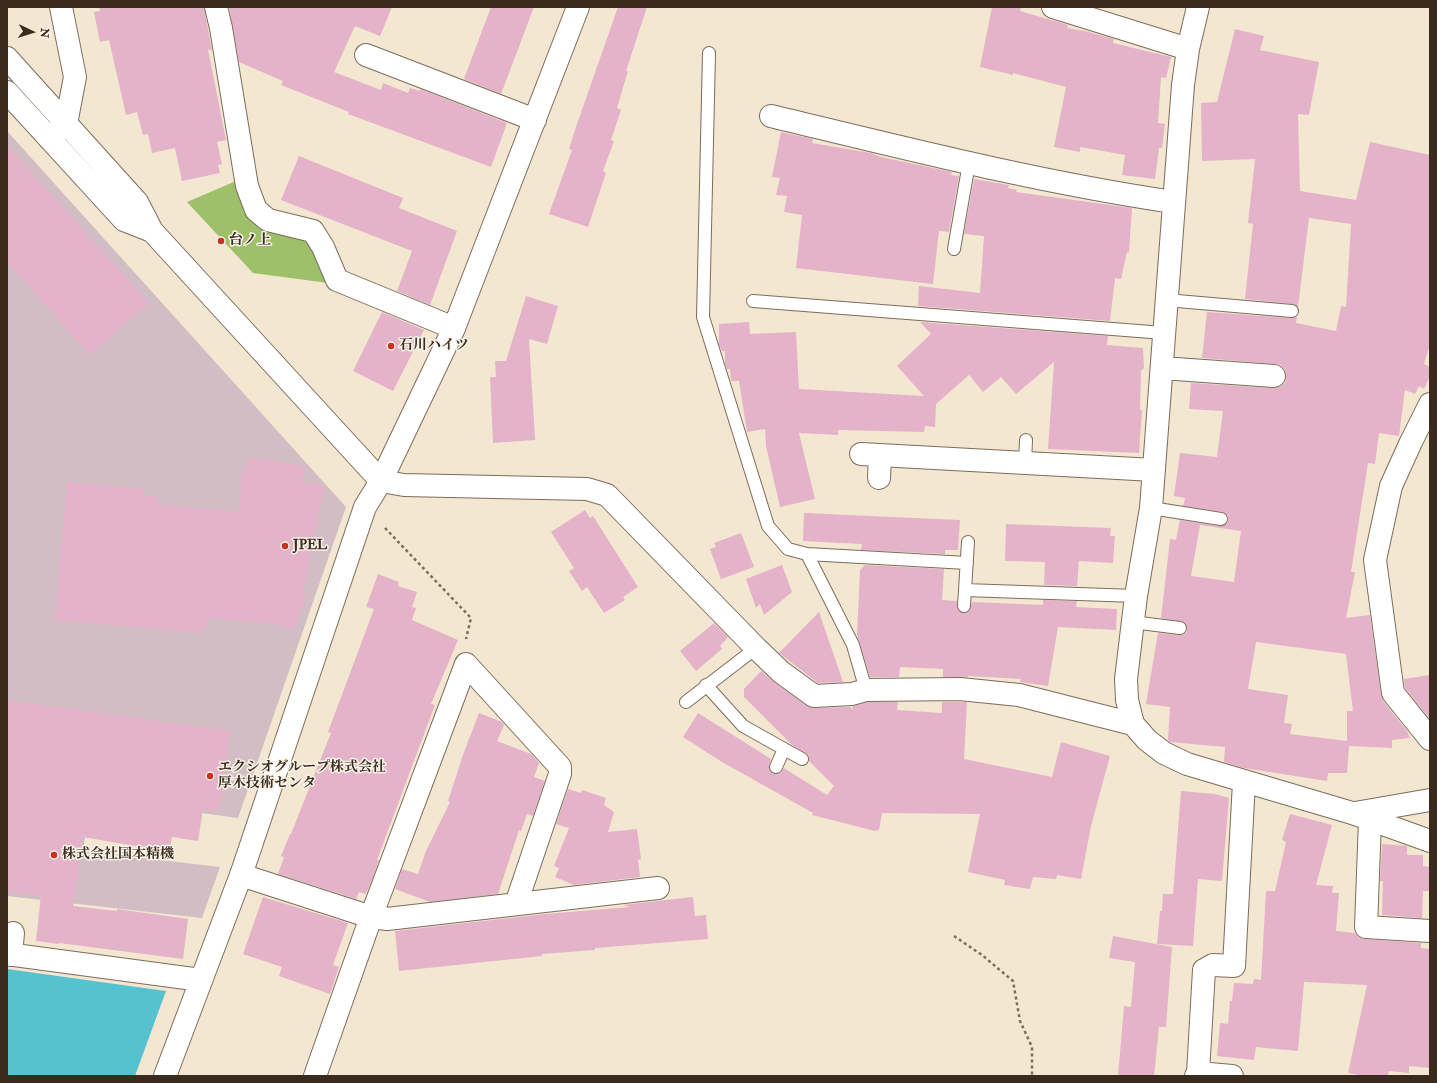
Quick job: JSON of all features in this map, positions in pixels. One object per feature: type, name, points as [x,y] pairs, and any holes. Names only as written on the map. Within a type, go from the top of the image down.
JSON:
[{"type":"street","points":[[49,138],[66,124],[75,77],[61,7]]},
{"type":"street","points":[[216,7],[221,28],[247,186],[256,210],[268,220],[313,231],[323,247],[337,280],[454,328]]},
{"type":"street","points":[[165,1076],[241,875],[365,507],[381,481],[454,328],[578,7]]},
{"type":"street","points":[[1053,7],[1188,49]]},
{"type":"street","points":[[1198,7],[1188,49],[1183,85],[1151,508],[1132,622],[1126,679],[1127,700],[1132,724],[1147,740],[1164,753],[1187,764],[1361,817],[1430,841]]},
{"type":"street","points":[[366,55],[396,54],[535,120]]},
{"type":"street","points":[[7,58],[137,202],[152,232],[381,481],[404,484],[587,489],[608,495],[756,648],[781,672],[814,696],[852,694],[866,690],[960,689],[1019,695],[1132,724]]},
{"type":"street","points":[[7,92],[124,220],[152,232]]},
{"type":"street","points":[[771,116],[969,163],[1104,192],[1173,202]]},
{"type":"street","points":[[1162,368],[1274,376]]},
{"type":"street","points":[[1430,404],[1411,442],[1392,486],[1375,560],[1393,693],[1430,739]]},
{"type":"street","points":[[880,478],[871,455],[1154,470]]},
{"type":"street","points":[[315,1076],[371,917],[466,664],[560,767],[560,774],[516,904]]},
{"type":"street","points":[[1232,1076],[1197,1074],[1204,970],[1213,965],[1234,966],[1244,782]]},
{"type":"street","points":[[1361,817],[1430,800]]},
{"type":"street","points":[[1361,817],[1366,927],[1430,931]]},
{"type":"street","points":[[241,875],[371,917],[387,919],[658,888]]},
{"type":"street","points":[[13,933],[9,954],[201,980]]},
{"type":"lane","points":[[709,53],[703,317],[768,526],[788,549],[807,554],[968,562]]},
{"type":"lane","points":[[954,249],[969,163]]},
{"type":"lane","points":[[1166,300],[1292,310]]},
{"type":"lane","points":[[753,301],[1164,333]]},
{"type":"lane","points":[[1025,463],[1026,440]]},
{"type":"lane","points":[[1151,508],[1221,519]]},
{"type":"lane","points":[[964,606],[968,562],[968,542]]},
{"type":"lane","points":[[807,554],[853,645],[866,690]]},
{"type":"lane","points":[[965,590],[1136,596]]},
{"type":"lane","points":[[1132,622],[1180,628]]},
{"type":"lane","points":[[686,702],[706,685],[756,648]]},
{"type":"lane","points":[[706,685],[743,726],[802,759]]},
{"type":"lane","points":[[776,767],[784,749]]},
{"type":"path","points":[[365,507],[471,618],[462,655],[466,664]]},
{"type":"path","points":[[954,936],[982,955],[1013,981],[1020,1021],[1032,1047],[1032,1076]]},
{"type":"shaded area","points":[[7,131],[346,507],[238,818],[91,798],[83,851],[220,867],[202,918],[7,896]]},
{"type":"green space","points":[[243,178],[254,211],[312,234],[328,283],[253,273],[187,202]]},
{"type":"water","points":[[7,969],[166,991],[135,1076],[7,1076]]},
{"type":"building","points":[[99,7],[204,7],[212,51],[208,49],[226,140],[217,142],[222,164],[218,165],[220,173],[182,181],[175,148],[152,153],[148,134],[143,135],[137,112],[126,115],[109,40],[100,42],[94,12],[100,11]]},
{"type":"building","points":[[229,7],[392,7],[380,36],[355,26],[334,72],[381,90],[383,83],[408,93],[410,88],[420,91],[420,89],[507,123],[491,167],[348,114],[349,112],[281,85],[283,81],[239,62]]},
{"type":"building","points":[[491,7],[534,7],[501,94],[464,79]]},
{"type":"building","points":[[618,7],[647,7],[626,71],[628,71],[617,108],[621,110],[611,140],[614,141],[603,171],[606,173],[588,227],[549,214],[572,150],[569,149],[577,124]]},
{"type":"building","points":[[992,7],[1021,7],[1020,11],[1068,25],[1067,28],[1114,39],[1113,43],[1171,57],[1166,78],[1161,77],[1158,123],[1165,124],[1162,148],[1159,148],[1155,179],[1122,175],[1125,155],[1080,147],[1080,152],[1054,147],[1066,87],[1013,73],[1013,75],[980,67]]},
{"type":"building","points":[[1235,29],[1264,36],[1260,50],[1319,62],[1309,115],[1298,114],[1300,191],[1356,200],[1370,142],[1430,155],[1430,344],[1424,364],[1430,367],[1430,376],[1424,389],[1419,386],[1415,394],[1405,390],[1399,436],[1379,433],[1375,464],[1368,463],[1351,572],[1355,572],[1346,618],[1370,615],[1381,695],[1383,701],[1407,731],[1410,738],[1392,740],[1392,748],[1349,746],[1347,773],[1328,773],[1327,781],[1244,768],[1224,762],[1225,747],[1170,742],[1168,740],[1170,707],[1146,704],[1158,633],[1179,635],[1186,633],[1187,629],[1184,622],[1161,618],[1170,539],[1176,540],[1180,520],[1220,526],[1227,524],[1228,520],[1228,516],[1223,512],[1183,506],[1185,498],[1174,496],[1180,453],[1217,457],[1223,411],[1189,409],[1191,383],[1273,388],[1280,387],[1285,383],[1286,377],[1285,370],[1281,365],[1202,358],[1207,312],[1291,318],[1297,317],[1296,323],[1336,331],[1341,306],[1346,307],[1351,224],[1309,218],[1298,307],[1293,304],[1245,299],[1253,224],[1248,223],[1255,159],[1202,161],[1201,103],[1217,102]],"holes":[[[1200,525],[1241,531],[1234,582],[1191,576]],[[1256,642],[1346,654],[1353,711],[1347,711],[1347,741],[1290,734],[1292,724],[1284,723],[1288,695],[1248,689]]]},
{"type":"building","points":[[781,132],[813,139],[812,143],[871,153],[881,157],[952,172],[951,175],[959,176],[949,232],[939,231],[933,284],[796,268],[802,215],[784,212],[787,196],[776,195],[780,178],[772,177]]},
{"type":"building","points":[[7,145],[149,303],[90,355],[7,262]]},
{"type":"building","points":[[299,156],[403,198],[399,208],[457,231],[430,305],[397,291],[412,251],[281,200]]},
{"type":"building","points":[[974,179],[1009,185],[1008,188],[1017,190],[1016,192],[1132,208],[1129,253],[1127,252],[1121,279],[1115,278],[1110,321],[918,306],[919,286],[980,293],[984,236],[964,234]]},
{"type":"building","points":[[526,296],[558,306],[547,344],[529,339],[535,440],[493,443],[490,377],[496,377],[495,361],[506,361]]},
{"type":"building","name":"石川ハイツ","points":[[382,312],[424,330],[393,391],[353,371]]},
{"type":"building","points":[[749,322],[750,334],[796,332],[799,389],[924,396],[897,366],[931,334],[920,322],[1108,336],[1107,345],[1143,348],[1144,368],[1141,371],[1140,410],[1142,410],[1139,453],[1048,449],[1054,362],[1016,394],[1001,377],[983,392],[969,375],[936,404],[935,427],[925,426],[924,432],[838,430],[838,435],[799,433],[815,499],[780,507],[766,446],[765,429],[747,432],[739,381],[731,381],[730,369],[727,369],[725,363],[725,351],[722,351],[719,345],[719,324]]},
{"type":"building","points":[[248,458],[265,459],[306,467],[302,482],[324,486],[303,594],[306,595],[294,630],[277,624],[209,618],[208,627],[205,626],[203,633],[55,620],[67,482],[145,489],[144,495],[158,496],[157,504],[239,512],[242,471],[246,471]]},
{"type":"building","points":[[585,510],[590,518],[593,516],[638,587],[623,597],[625,600],[604,613],[587,587],[582,591],[569,571],[574,568],[551,532]]},
{"type":"building","points":[[804,513],[960,520],[958,550],[945,550],[945,554],[861,550],[862,544],[803,541]]},
{"type":"building","points":[[1006,524],[1111,528],[1110,536],[1115,536],[1113,563],[1079,561],[1077,586],[1044,585],[1045,562],[1005,561]]},
{"type":"building","points":[[741,533],[754,567],[721,579],[710,549],[716,547],[714,543]]},
{"type":"building","points":[[782,565],[792,592],[764,615],[760,604],[756,608],[746,579]]},
{"type":"building","points":[[865,565],[944,569],[942,600],[957,601],[958,610],[963,613],[970,610],[972,602],[1043,605],[1043,600],[1077,601],[1076,607],[1117,609],[1116,630],[1058,627],[1048,686],[1020,682],[1021,679],[968,676],[943,677],[943,669],[900,667],[899,677],[870,677],[857,635],[860,570]]},
{"type":"building","points":[[378,574],[399,582],[398,586],[417,592],[412,607],[416,608],[412,620],[458,640],[431,704],[435,705],[377,860],[379,860],[372,880],[366,894],[359,892],[356,899],[278,874],[284,857],[281,856],[331,733],[328,732],[374,609],[366,607]]},
{"type":"building","points":[[819,612],[843,682],[818,683],[779,653]]},
{"type":"building","points":[[714,623],[728,637],[720,646],[722,649],[696,671],[680,651]]},
{"type":"building","points":[[761,671],[807,706],[814,708],[851,707],[852,710],[853,706],[868,702],[898,702],[897,710],[942,713],[942,702],[967,702],[964,759],[1052,777],[1061,742],[1110,756],[1091,826],[1081,879],[1057,875],[1056,879],[1033,877],[1030,889],[1004,885],[1005,880],[968,872],[980,814],[882,813],[879,830],[875,831],[812,815],[813,813],[722,762],[683,737],[698,713],[771,759],[769,767],[773,774],[780,773],[784,768],[827,795],[834,786],[809,761],[808,755],[792,745],[744,697],[744,689]]},
{"type":"building","points":[[1430,675],[1430,719],[1405,688],[1404,679]]},
{"type":"building","points":[[7,700],[230,731],[219,811],[203,809],[198,841],[172,837],[169,852],[83,837],[73,906],[117,911],[117,909],[188,919],[183,959],[36,941],[41,895],[7,891]]},
{"type":"building","points":[[479,713],[502,722],[504,725],[497,741],[531,754],[539,763],[534,777],[545,781],[533,816],[527,814],[521,831],[519,830],[498,894],[430,902],[395,889],[402,869],[418,874],[426,851],[450,802],[448,801]]},
{"type":"building","points":[[568,789],[581,793],[582,790],[606,798],[604,805],[614,812],[608,832],[637,829],[641,859],[638,860],[640,877],[574,885],[555,877],[559,868],[554,866],[569,828],[556,824]]},
{"type":"building","points":[[1181,791],[1215,794],[1229,798],[1222,881],[1198,879],[1193,946],[1157,944],[1163,894],[1173,894]]},
{"type":"building","points":[[1290,814],[1332,825],[1316,885],[1333,886],[1332,893],[1339,893],[1336,931],[1355,933],[1359,937],[1365,939],[1421,943],[1421,948],[1430,949],[1430,1068],[1409,1066],[1409,1073],[1389,1071],[1388,1076],[1364,1076],[1348,1073],[1367,985],[1304,982],[1298,1051],[1256,1047],[1254,1060],[1217,1056],[1220,1023],[1228,1024],[1230,1001],[1232,1001],[1234,983],[1253,984],[1254,979],[1261,980],[1266,891],[1275,891],[1286,842],[1282,840]]},
{"type":"building","points":[[1382,844],[1407,846],[1407,855],[1423,855],[1423,866],[1430,867],[1430,891],[1423,891],[1422,918],[1382,915],[1383,881],[1380,881]]},
{"type":"building","points":[[263,897],[348,923],[333,965],[339,967],[330,994],[279,976],[282,967],[243,954]]},
{"type":"building","points":[[693,897],[695,916],[706,915],[708,939],[595,948],[595,950],[542,954],[542,956],[399,971],[395,931],[545,914],[630,907],[623,905]]},
{"type":"building","points":[[1113,936],[1172,947],[1166,1027],[1159,1027],[1154,1076],[1118,1076],[1124,1006],[1131,1007],[1135,962],[1109,958]]},
{"type":"place","name":"台ノ上","points":[[221,241]]},
{"type":"place","name":"石川ハイツ","points":[[391,346]]},
{"type":"place","name":"JPEL","points":[[285,546]]},
{"type":"place","name":"エクシオグループ株式会社 厚木技術センタ","points":[[210,776]]},
{"type":"place","name":"株式会社国本精機","points":[[54,855]]}]
